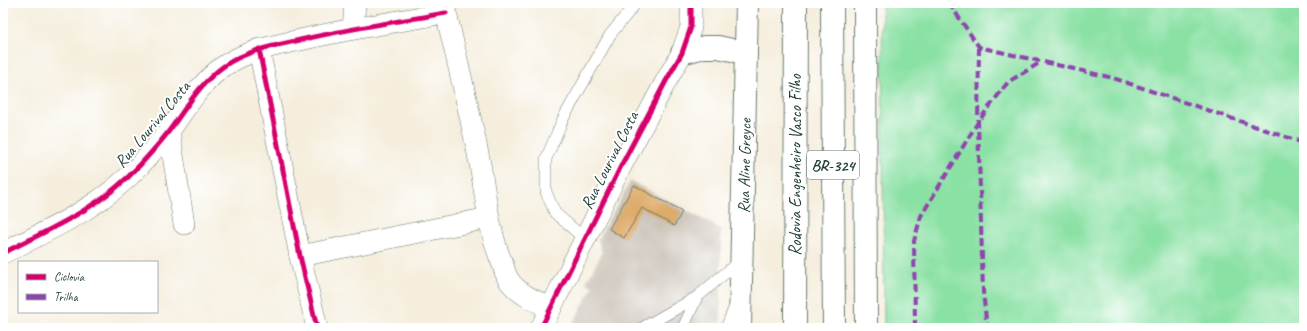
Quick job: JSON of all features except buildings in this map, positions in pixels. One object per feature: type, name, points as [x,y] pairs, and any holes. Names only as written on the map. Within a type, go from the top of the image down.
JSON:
[{"type":"main road","name":"Rua Aline Greyce","points":[[740,328],[747,3]]},
{"type":"main road","name":"Rodovia Engenheiro Vasco Filho","points":[[795,328],[796,3]]},
{"type":"main road","name":"BR-324","points":[[832,3],[834,328]]},
{"type":"main road","points":[[865,3],[866,328]]},
{"type":"main road","points":[[682,53],[704,47],[718,47],[746,53]]},
{"type":"street","points":[[353,28],[355,3]]},
{"type":"street","name":"Rua Lourival Costa","points":[[541,328],[624,160],[682,53],[691,27],[691,3]]},
{"type":"street","name":"Rua Lourival Costa","points":[[3,253],[61,224],[94,204],[116,187],[138,167],[169,130],[185,106],[208,80],[222,67],[242,55],[259,49],[446,8],[480,163],[489,218],[498,255],[508,279],[519,291],[533,300],[551,308]]},
{"type":"street","points":[[259,49],[300,256],[317,328]]},
{"type":"street","points":[[169,130],[184,224]]},
{"type":"street","points":[[300,256],[489,218]]},
{"type":"lane","points":[[585,239],[555,213],[546,192],[546,159],[563,119],[610,35],[636,3]]},
{"type":"lane","points":[[642,328],[697,297],[742,260]]},
{"type":"lane","points":[[726,328],[741,293]]},
{"type":"lane","points":[[683,328],[697,297]]},
{"type":"shaded area","points":[[631,181],[721,229],[721,328],[570,328],[593,287],[586,282],[602,253],[598,239]]},
{"type":"green space","points":[[882,3],[1304,3],[1304,328],[884,328]]},
{"type":"marked path","points":[[949,3],[979,47],[1113,78],[1304,143]]},
{"type":"marked path","points":[[979,47],[978,122],[983,292],[987,328]]},
{"type":"marked path","points":[[915,328],[914,241],[921,216],[978,122],[1008,82],[1041,62]]},
{"type":"cycle path","points":[[541,328],[621,166],[682,53],[691,27],[691,3]]},
{"type":"cycle path","points":[[3,253],[76,215],[110,193],[140,165],[162,140],[194,96],[208,80],[224,66],[234,60],[265,48],[287,43],[343,31],[446,13]]},
{"type":"cycle path","points":[[259,49],[300,256],[317,328]]}]
